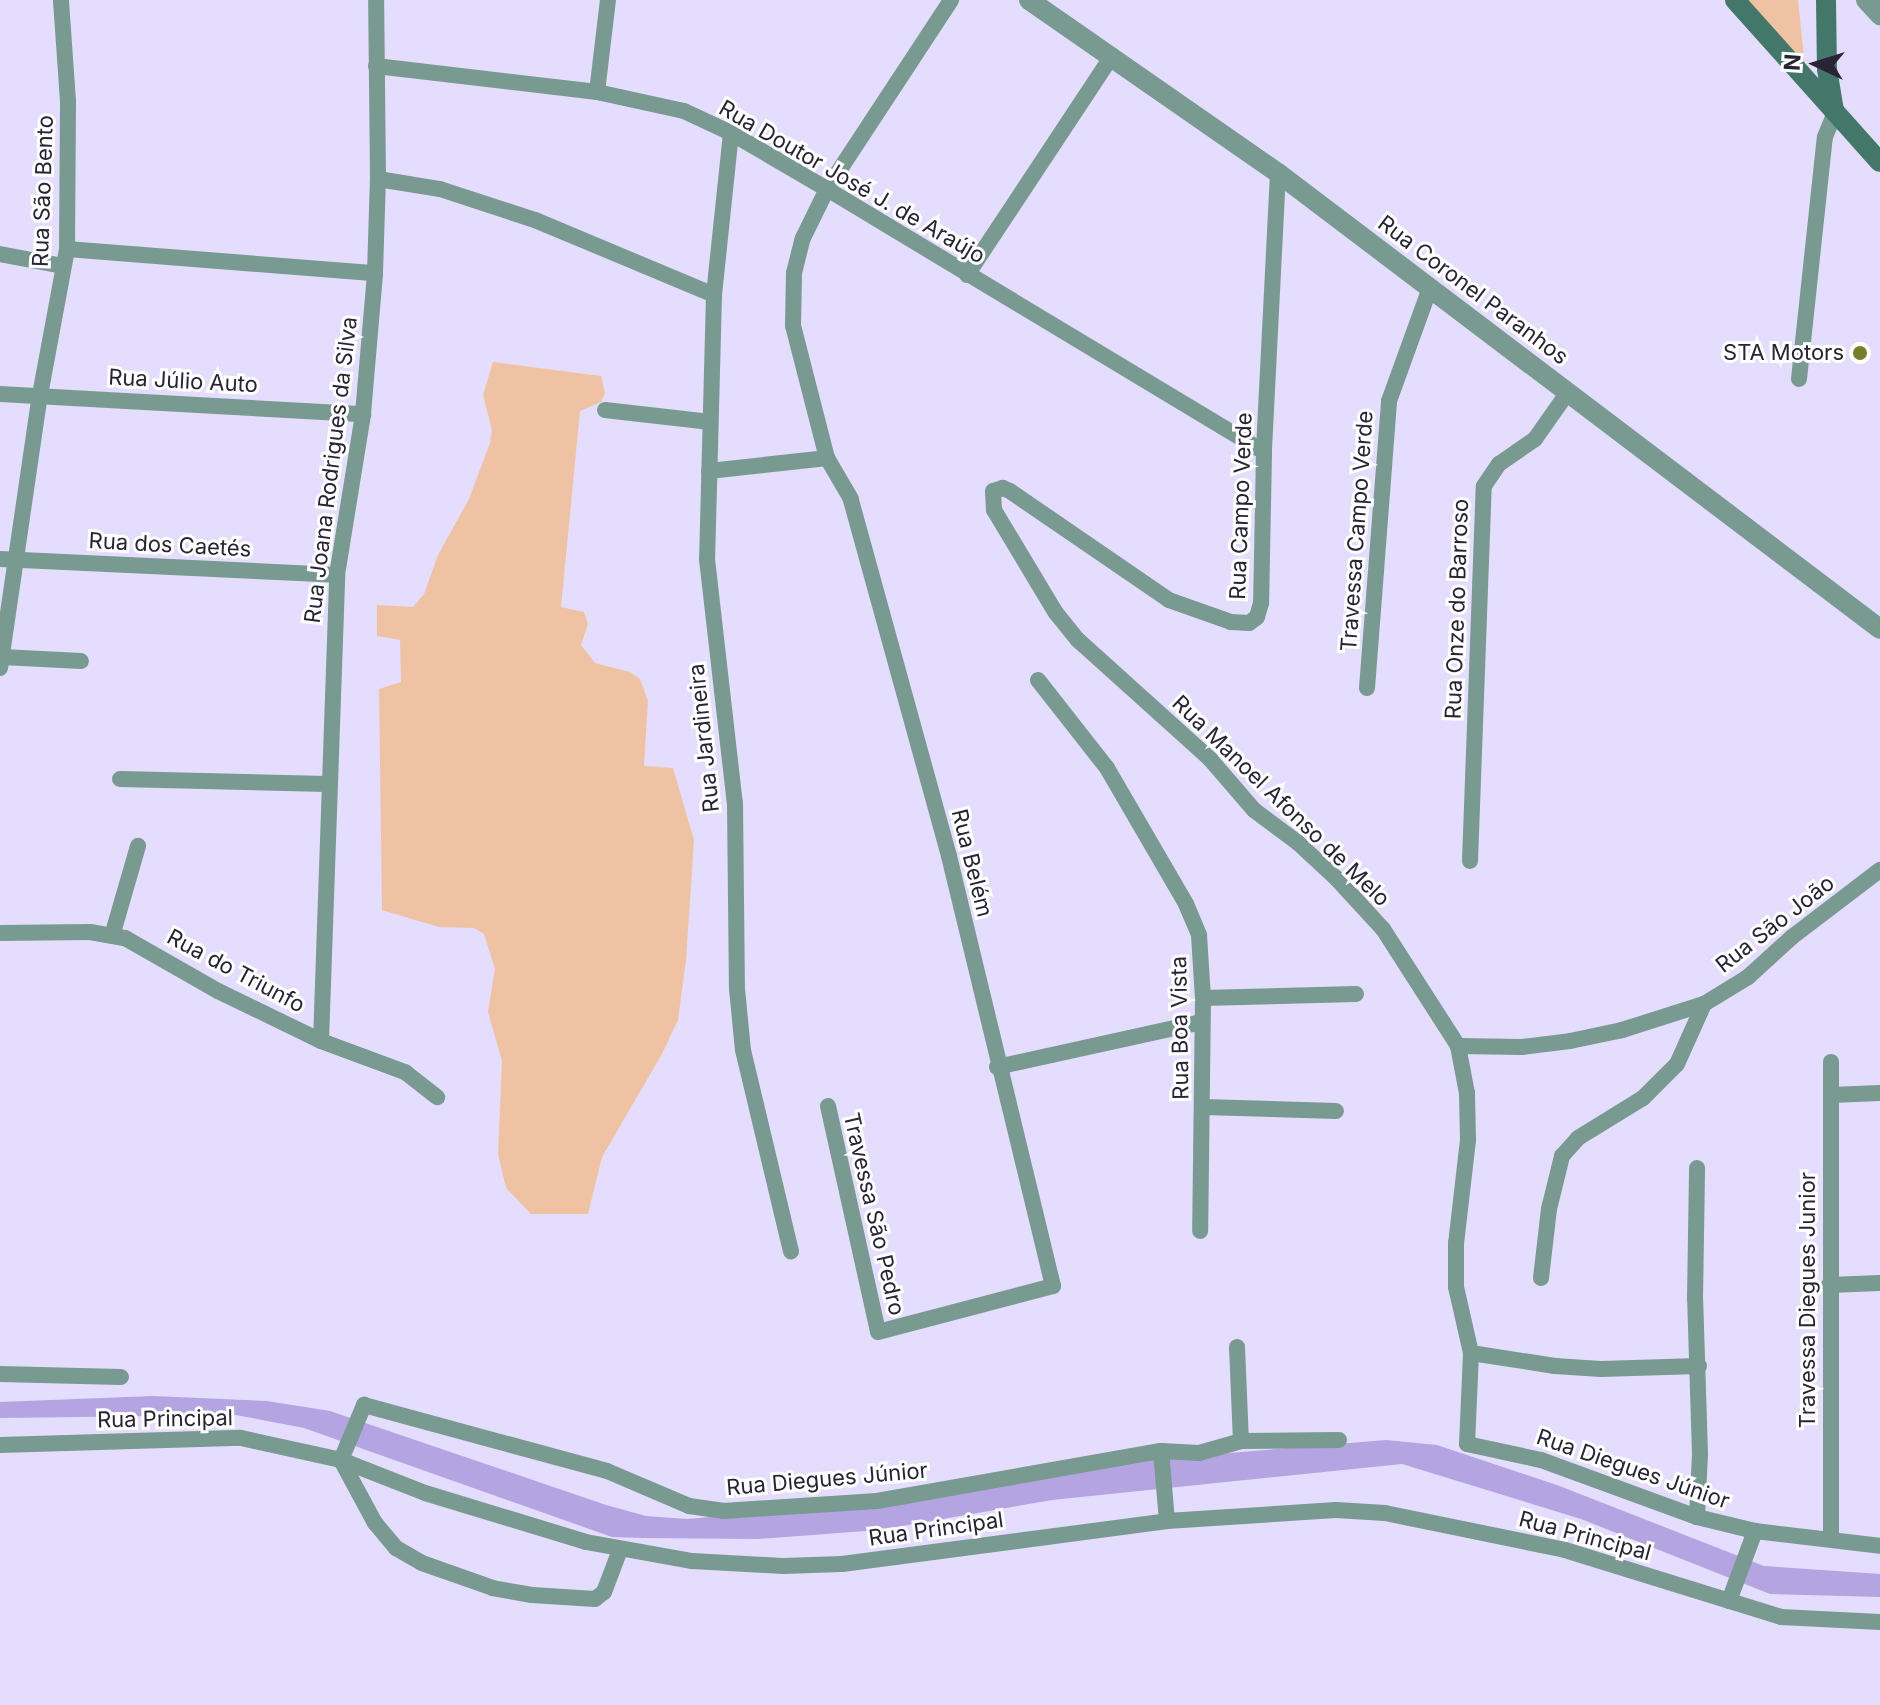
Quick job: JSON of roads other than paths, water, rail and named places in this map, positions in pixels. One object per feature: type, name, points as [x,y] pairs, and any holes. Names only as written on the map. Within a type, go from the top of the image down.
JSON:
[{"type":"main road","points":[[1735,0],[1880,162]]},
{"type":"main road","points":[[1811,0],[1825,35]]},
{"type":"main road","points":[[1826,0],[1825,35],[1835,112]]},
{"type":"street","name":"Rua São Bento","points":[[1,662],[8,559],[67,249],[68,101],[61,0]]},
{"type":"street","name":"Rua Joana Rodrigues da Silva","points":[[321,1041],[327,784],[337,575],[363,414],[375,273],[378,179],[376,0]]},
{"type":"street","points":[[597,92],[608,0]]},
{"type":"street","name":"Rua Belém","points":[[878,1332],[1053,1286],[997,1067],[949,856],[851,499],[827,458],[793,326],[792,300],[803,238],[827,189],[951,0]]},
{"type":"street","name":"Rua Coronel Paranhos","points":[[1029,0],[1278,173],[1880,629]]},
{"type":"street","points":[[1866,0],[1880,15]]},
{"type":"street","points":[[967,275],[1112,56]]},
{"type":"street","name":"Rua Doutor José J. de Araújo","points":[[376,66],[597,92],[684,111],[731,133],[827,189],[1264,452]]},
{"type":"street","points":[[1799,379],[1825,137],[1835,112]]},
{"type":"street","name":"Rua Jardineira","points":[[731,133],[714,295],[707,559],[735,803],[737,989],[743,1050],[791,1251]]},
{"type":"street","name":"Rua Campo Verde","points":[[1023,500],[1169,600],[1231,622],[1249,623],[1259,613],[1278,173]]},
{"type":"street","points":[[378,179],[440,189],[535,220],[714,295]]},
{"type":"street","points":[[67,249],[375,273]]},
{"type":"street","points":[[0,254],[63,266]]},
{"type":"street","name":"Travessa Campo Verde","points":[[1367,688],[1389,401],[1430,288]]},
{"type":"street","name":"Rua Onze do Barroso","points":[[1470,861],[1484,486],[1499,464],[1535,439],[1568,392]]},
{"type":"street","name":"Rua Júlio Auto","points":[[0,394],[363,414]]},
{"type":"street","points":[[605,410],[710,422]]},
{"type":"street","points":[[709,471],[827,458]]},
{"type":"street","name":"Rua Manoel Afonso de Melo","points":[[1023,500],[1003,488],[997,488],[991,496],[994,510],[1056,613],[1110,672],[1210,759],[1254,810],[1297,842],[1374,919],[1458,1046],[1467,1093],[1468,1140],[1456,1243],[1456,1287],[1471,1353],[1467,1444]]},
{"type":"street","name":"Rua dos Caetés","points":[[8,559],[337,575]]},
{"type":"street","points":[[1,662],[81,661]]},
{"type":"street","name":"Rua Boa Vista","points":[[1038,680],[1107,768],[1186,904],[1199,935],[1203,998],[1200,1231]]},
{"type":"street","points":[[120,779],[327,784]]},
{"type":"street","points":[[112,936],[138,846]]},
{"type":"street","name":"Rua São João","points":[[1458,1046],[1522,1047],[1570,1041],[1622,1030],[1704,1004],[1748,977],[1792,937],[1880,870]]},
{"type":"street","name":"Rua do Triunfo","points":[[0,933],[47,930],[112,936],[152,951],[218,991],[321,1041],[405,1072],[437,1097]]},
{"type":"street","points":[[1203,998],[1356,994]]},
{"type":"street","points":[[1541,1278],[1549,1209],[1562,1156],[1578,1138],[1643,1098],[1677,1064],[1704,1004]]},
{"type":"street","points":[[997,1067],[1202,1022]]},
{"type":"street","name":"Travessa Diegues Junior","points":[[1831,1062],[1831,1538]]},
{"type":"street","points":[[1831,1095],[1880,1093]]},
{"type":"street","name":"Travessa São Pedro","points":[[828,1106],[878,1332]]},
{"type":"street","points":[[1203,1107],[1336,1111]]},
{"type":"street","points":[[1697,1168],[1697,1517]]},
{"type":"street","points":[[1829,1285],[1880,1283]]},
{"type":"street","points":[[1237,1347],[1241,1441]]},
{"type":"street","points":[[1471,1353],[1555,1366],[1601,1369],[1699,1366]]},
{"type":"street","points":[[0,1374],[121,1377]]},
{"type":"street","name":"Rua Diegues Júnior","points":[[342,1455],[362,1411],[607,1471],[689,1506],[723,1511],[877,1501],[1162,1454],[1199,1453],[1241,1441],[1339,1440]]},
{"type":"street","name":"Rua Principal","points":[[0,1445],[241,1438],[342,1455],[505,1520],[620,1550],[692,1561],[842,1564],[1167,1521],[1336,1510],[1385,1513],[1565,1550],[1731,1595],[1781,1617],[1880,1622]]},
{"type":"street","name":"Rua Diegues Júnior","points":[[1467,1444],[1541,1460],[1697,1517],[1755,1531],[1880,1546]]},
{"type":"street","points":[[1162,1454],[1167,1521]]},
{"type":"street","points":[[342,1455],[361,1503],[396,1548],[422,1563],[476,1583],[532,1595],[595,1599],[604,1592],[620,1550]]},
{"type":"street","points":[[1731,1595],[1755,1531]]},
{"type":"place","name":"STA Motors","points":[[1860,353]]}]
